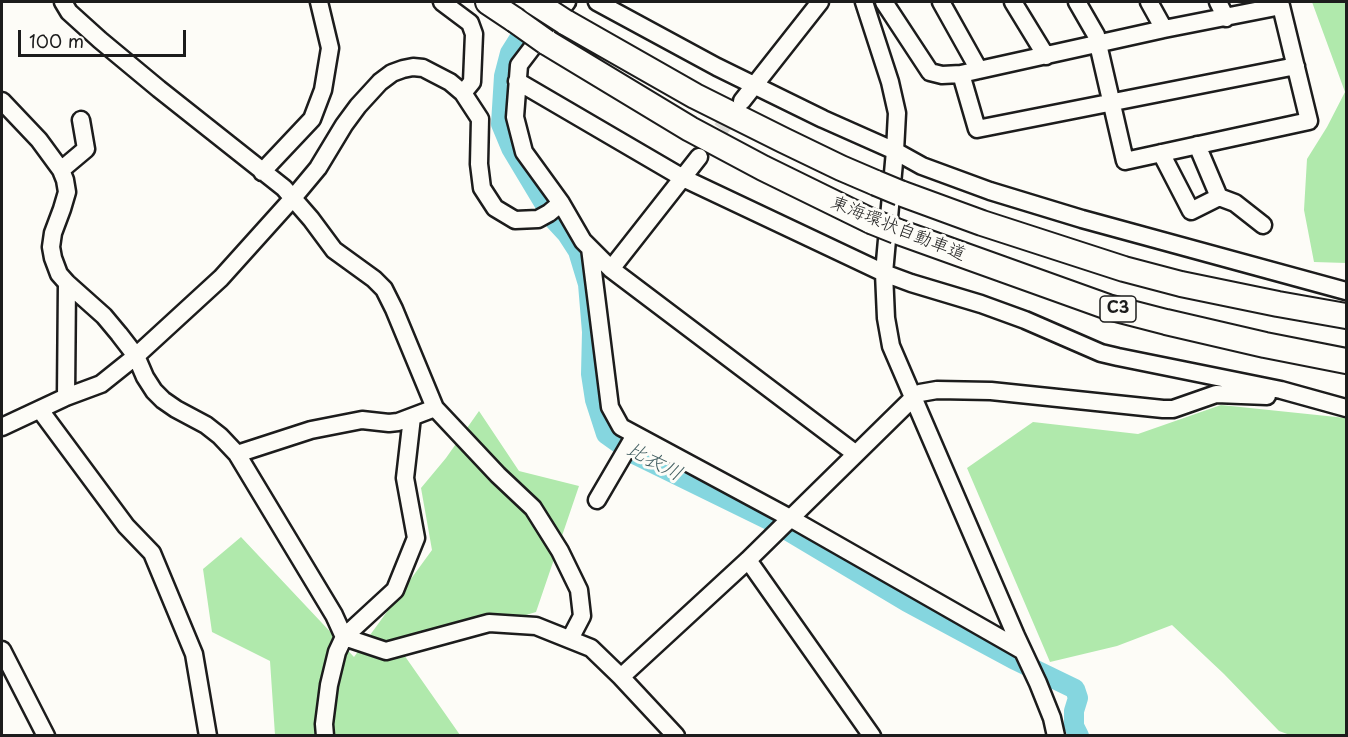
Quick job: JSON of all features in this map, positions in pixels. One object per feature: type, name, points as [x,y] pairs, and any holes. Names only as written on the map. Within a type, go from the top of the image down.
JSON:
[{"type":"highway","name":"東海環状自動車道","points":[[488,2],[546,42],[690,129],[871,221],[1108,307],[1254,342],[1347,360]]},
{"type":"highway","name":"東海環状自動車道","points":[[534,2],[566,12],[695,96],[840,168],[900,193],[982,223],[1124,269],[1180,284],[1347,316]]},
{"type":"street","points":[[63,2],[69,12],[100,40],[284,188],[334,250],[384,289],[435,408],[532,508],[560,551],[579,590],[582,615],[570,639]]},
{"type":"street","points":[[262,172],[312,119],[323,90],[330,48],[319,2]]},
{"type":"street","points":[[442,2],[470,23],[474,34],[472,82],[464,93]]},
{"type":"street","points":[[597,2],[717,68],[922,166],[1072,216],[1347,291]]},
{"type":"street","points":[[742,101],[820,2]]},
{"type":"street","points":[[864,2],[890,82],[897,114],[884,273],[886,318],[891,346],[1038,683],[1052,717],[1056,735]]},
{"type":"street","points":[[884,2],[930,72],[942,75],[961,75],[979,70],[1046,56],[1098,44],[1164,29],[1226,18],[1280,4],[1308,121],[1125,161],[1112,103],[1098,44],[1096,35],[1077,2]]},
{"type":"street","points":[[940,2],[979,70]]},
{"type":"street","points":[[1013,2],[1046,56]]},
{"type":"street","points":[[1149,2],[1164,29]]},
{"type":"street","points":[[1218,2],[1226,18]]},
{"type":"street","points":[[566,12],[519,65],[515,117],[524,152],[561,203],[583,241],[611,269],[856,454]]},
{"type":"street","points":[[961,75],[977,129],[1296,66]]},
{"type":"street","points":[[2,427],[66,397],[101,384],[136,356],[221,278],[318,168],[358,106],[380,82],[392,73],[413,67],[423,68],[450,82],[464,93],[480,119],[479,164],[482,188],[495,207],[515,220],[538,219],[561,203]]},
{"type":"street","points":[[517,81],[683,178],[884,273],[981,304],[1118,357],[1281,390],[1347,408]]},
{"type":"street","points":[[2,101],[39,140],[61,170],[67,192],[53,233],[51,247],[59,274],[104,316],[136,356],[154,390],[163,400],[206,425],[237,454],[334,615],[344,637],[386,651],[489,623],[536,626],[591,648],[676,735]]},
{"type":"street","points":[[61,170],[86,149],[81,120]]},
{"type":"street","points":[[1197,145],[1219,197],[1235,203],[1263,225]]},
{"type":"street","points":[[1161,153],[1191,211],[1219,197]]},
{"type":"street","points":[[611,269],[699,157]]},
{"type":"street","points":[[590,248],[610,407],[621,427],[790,518],[1023,651]]},
{"type":"street","points":[[66,397],[67,283]]},
{"type":"street","points":[[621,677],[748,560],[920,393],[937,390],[991,392],[1142,408],[1173,409],[1209,395],[1273,396],[1281,390]]},
{"type":"street","points":[[237,454],[311,430],[362,420],[398,422],[435,408]]},
{"type":"street","points":[[40,410],[126,526],[152,553],[194,654],[208,735]]},
{"type":"street","points":[[325,735],[324,724],[329,685],[337,652],[344,637],[395,590],[416,538],[405,478],[412,417]]},
{"type":"street","points":[[597,500],[635,435]]},
{"type":"street","points":[[748,560],[872,735]]},
{"type":"street","points":[[2,650],[46,735]]},
{"type":"green space","points":[[1312,2],[1346,2],[1346,263],[1314,262],[1304,210],[1307,159],[1345,92]]},
{"type":"green space","points":[[1221,405],[1346,418],[1346,735],[1290,735],[1279,731],[1172,625],[1117,646],[1050,662],[967,468],[1033,422],[1138,434]]},
{"type":"green space","points":[[479,411],[519,471],[579,486],[536,612],[402,652],[460,735],[275,735],[270,661],[212,632],[203,569],[241,537],[354,657],[432,550],[421,488],[446,458]]},
{"type":"waterway","name":"比衣川","points":[[535,16],[510,53],[504,76],[501,124],[511,148],[541,198],[578,251],[588,284],[592,332],[591,374],[595,400],[606,434],[634,454],[773,522],[907,602],[1013,659],[1075,689],[1078,698],[1074,711],[1074,726],[1079,736]]},
{"type":"tunnel","points":[[706,148],[738,107]]}]
